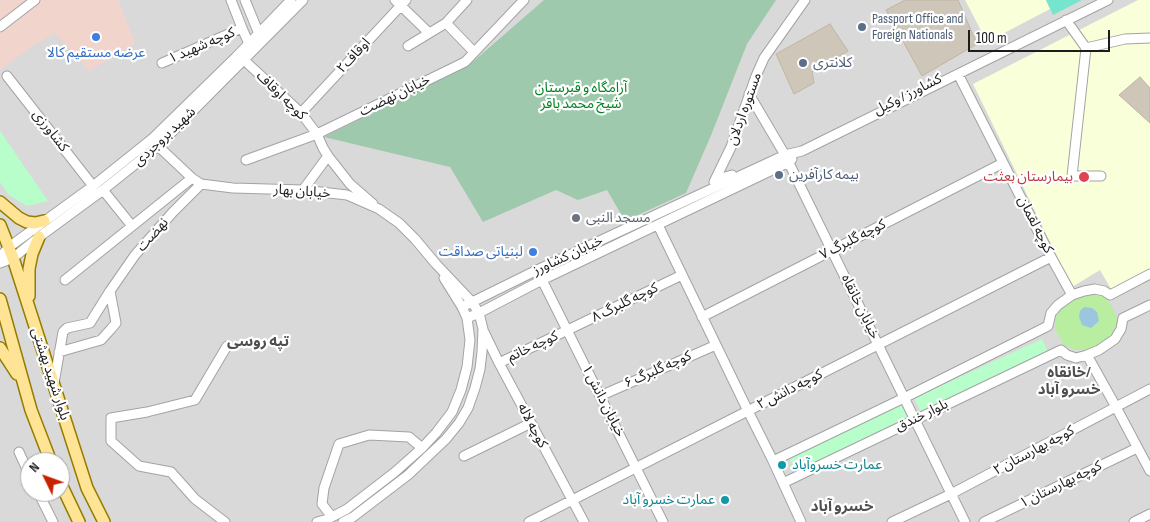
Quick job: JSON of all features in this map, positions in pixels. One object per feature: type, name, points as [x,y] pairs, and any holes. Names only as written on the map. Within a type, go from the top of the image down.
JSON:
[{"type":"main road","points":[[0,202],[19,218],[27,222],[44,221]]},
{"type":"main road","name":"بلوار شهید بهشتی","points":[[0,225],[11,252],[87,488],[104,522]]},
{"type":"main road","points":[[30,312],[29,269],[32,254],[39,237]]},
{"type":"main road","name":"بلوار شهید بهشتی","points":[[0,298],[32,410],[47,452]]},
{"type":"main road","points":[[0,348],[14,367],[26,389]]},
{"type":"main road","points":[[70,502],[79,522]]},
{"type":"street","points":[[0,27],[35,0]]},
{"type":"street","points":[[231,0],[249,44]]},
{"type":"street","points":[[245,0],[259,34]]},
{"type":"street","name":"شهید بروجردی","points":[[11,252],[44,221],[155,142],[291,0]]},
{"type":"street","name":"شهید بروجردی","points":[[11,252],[39,237],[103,190],[244,60],[303,0]]},
{"type":"street","points":[[408,46],[446,23],[467,0]]},
{"type":"street","name":"خیابان نهضت","points":[[246,160],[317,134],[465,62],[524,0]]},
{"type":"street","name":"مستوره اردلان","points":[[704,193],[715,180],[731,147],[764,58],[805,0]]},
{"type":"street","name":"کشاورز / وکیل","points":[[715,180],[754,169],[786,157],[1097,0]]},
{"type":"street","name":"خیابان کشاورز","points":[[462,307],[537,270],[704,193],[802,151],[1108,0]]},
{"type":"street","points":[[401,2],[429,33]]},
{"type":"street","name":"اوقاف۲","points":[[301,113],[401,2]]},
{"type":"street","points":[[1066,20],[1086,48],[1072,176],[1100,176]]},
{"type":"street","points":[[446,23],[474,52]]},
{"type":"street","name":"کوچه شهید ۱","points":[[162,63],[242,28]]},
{"type":"street","points":[[1086,48],[1125,39],[1150,38]]},
{"type":"street","name":"کوچه اوقاف","points":[[244,60],[301,113],[317,134],[328,156],[350,184],[379,209]]},
{"type":"street","name":"کوچه لقمان","points":[[958,74],[1072,295]]},
{"type":"street","name":"کشاورزی","points":[[7,76],[93,186]]},
{"type":"street","name":"خیابان خانقاه","points":[[750,94],[786,157],[965,522]]},
{"type":"street","name":"خیابان بهار","points":[[155,142],[192,178],[201,184],[233,188],[303,190],[347,195],[379,209],[399,223],[472,302]]},
{"type":"street","points":[[303,190],[328,156]]},
{"type":"street","name":"خیابان کشاورز","points":[[466,318],[658,225],[786,157]]},
{"type":"street","name":"کوچه گلبرگ ۷","points":[[702,317],[1004,163]]},
{"type":"street","points":[[65,280],[192,178]]},
{"type":"street","name":"نهضت","points":[[59,352],[63,332],[68,328],[90,323],[135,255],[201,184]]},
{"type":"street","name":"نهضت","points":[[103,190],[132,226]]},
{"type":"street","points":[[658,225],[801,522]]},
{"type":"street","points":[[0,257],[11,252]]},
{"type":"street","points":[[0,263],[11,252]]},
{"type":"street","name":"کوچه دانش ۲","points":[[529,522],[1051,257]]},
{"type":"street","name":"خیابان بهار","points":[[436,264],[462,307]]},
{"type":"street","name":"خیابان دانش ۱","points":[[537,270],[664,522]]},
{"type":"street","points":[[1072,295],[1095,289],[1110,295],[1150,274]]},
{"type":"street","name":"کوچه گلبرگ ۸","points":[[568,330],[682,275]]},
{"type":"street","points":[[54,385],[59,352],[101,340],[116,323],[110,291]]},
{"type":"street","name":"بلوار خندق","points":[[773,461],[1048,326],[1051,313],[1058,305],[1072,295]]},
{"type":"street","points":[[343,522],[354,520],[408,475],[446,439],[468,408],[476,388],[482,352],[483,330],[479,313],[472,302]]},
{"type":"street","points":[[1150,305],[1123,318],[1121,330],[1115,339],[1099,350],[1087,355],[1150,472]]},
{"type":"street","points":[[317,522],[347,509],[395,472],[422,448],[452,412],[461,390],[467,367],[470,340],[462,307]]},
{"type":"street","name":"کوچه لاله","points":[[483,330],[584,522]]},
{"type":"street","name":"کوچه خاتم","points":[[499,363],[568,330]]},
{"type":"street","name":"کوچه گلبرگ ۶","points":[[600,396],[716,345]]},
{"type":"street","points":[[225,522],[195,499],[171,472],[139,466],[111,441],[111,418],[147,412],[195,400],[227,346]]},
{"type":"street","name":"بلوار خندق","points":[[783,483],[1061,350],[1067,356],[1076,358],[1087,355]]},
{"type":"street","name":"کوچه بهارستان ۲","points":[[892,522],[951,494],[1150,389]]},
{"type":"street","points":[[464,456],[531,423]]},
{"type":"street","points":[[332,517],[322,504],[324,488],[339,444],[369,435],[409,437],[422,448]]},
{"type":"street","name":"کوچه بهارستان ۱","points":[[984,522],[1138,448]]},
{"type":"street","points":[[43,502],[53,522]]},
{"type":"street","points":[[347,509],[354,520]]},
{"type":"street","points":[[1134,522],[1150,514]]},
{"type":"shaded area","points":[[0,0],[1150,0],[1150,522],[0,522]]},
{"type":"shaded area","name":"عرضه مستقیم کالا","points":[[0,0],[118,0],[135,43],[89,71],[55,33],[34,45],[0,70]]},
{"type":"shaded area","points":[[965,0],[1046,0],[1050,9],[987,42]]},
{"type":"shaded area","points":[[1046,0],[1082,0],[1053,15]]},
{"type":"shaded area","name":"بیمارستان بعثت","points":[[1138,0],[1150,0],[1150,270],[1111,289],[1100,270],[1072,287],[973,84]]},
{"type":"shaded area","points":[[1084,307],[1092,308],[1097,312],[1099,321],[1091,328],[1082,325],[1079,317],[1080,311]]},
{"type":"green space","name":"آرامگاه و قبرستان شیخ محمد باقر","points":[[544,0],[776,0],[747,44],[686,193],[625,221],[607,190],[578,200],[556,190],[483,222],[450,167],[324,137],[468,66]]},
{"type":"green space","points":[[0,131],[48,201],[27,206],[9,195],[0,182]]},
{"type":"green space","points":[[1095,294],[1105,296],[1118,321],[1117,329],[1110,338],[1089,349],[1076,350],[1064,345],[1055,330],[1055,319],[1060,310],[1074,299]]},
{"type":"green space","points":[[1042,339],[1049,355],[922,414],[914,398]]},
{"type":"green space","points":[[901,403],[908,420],[796,473],[788,456]]},
{"type":"building","points":[[905,0],[958,0],[977,44],[922,76],[886,10]]},
{"type":"building","name":"کلانتری","points":[[830,24],[848,51],[812,72],[814,83],[794,94],[776,54]]},
{"type":"building","points":[[1140,77],[1150,88],[1150,123],[1119,95]]},
{"type":"place","name":"Passport Office and Foreign Nationals","points":[[862,27]]},
{"type":"place","name":"عرضه مستقیم کالا","points":[[96,37]]},
{"type":"place","name":"کلانتری","points":[[803,63]]},
{"type":"place","name":"بیمه کارآفرین","points":[[779,175]]},
{"type":"place","name":"بیمارستان بعثت","points":[[1084,177]]},
{"type":"place","name":"مسجد النبی","points":[[576,218]]},
{"type":"place","name":"لبنیاتی ‌صداقت","points":[[533,252]]},
{"type":"place","name":"عمارت خسروآباد","points":[[782,465]]},
{"type":"place","name":"عمارت خسرو آباد","points":[[725,500]]},
{"type":"district","name":"تپه روسی","points":[[258,342]]},
{"type":"district","name":"خانقاه/ خسرو آباد","points":[[1069,382]]},
{"type":"district","name":"خسرو آباد","points":[[842,507]]}]
